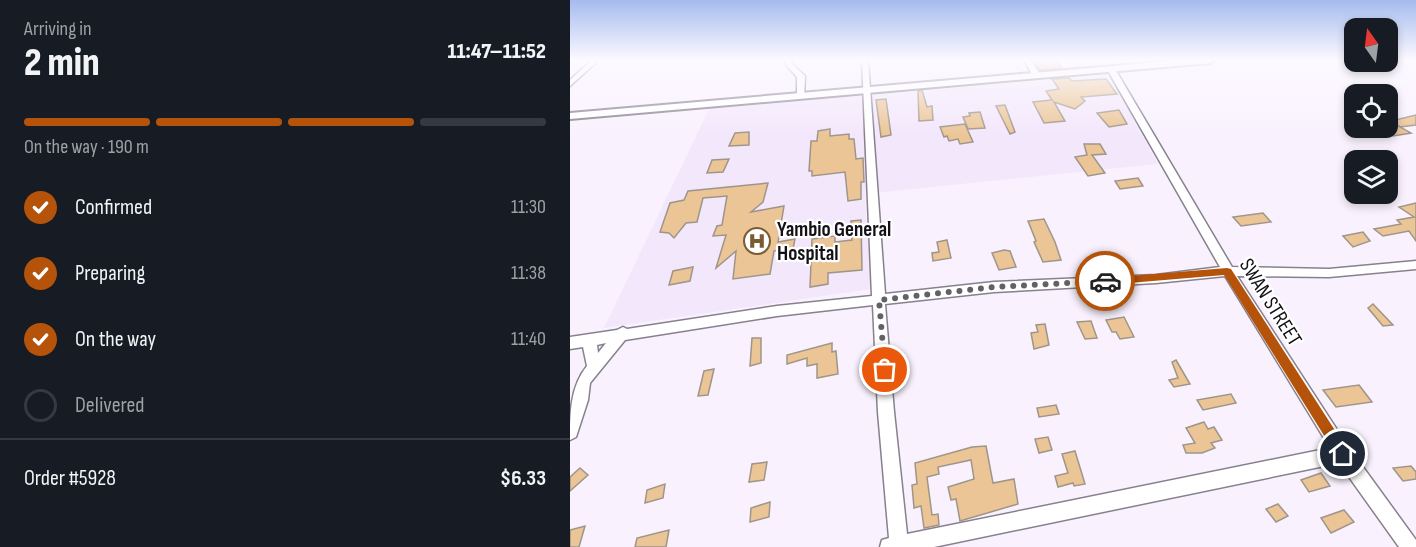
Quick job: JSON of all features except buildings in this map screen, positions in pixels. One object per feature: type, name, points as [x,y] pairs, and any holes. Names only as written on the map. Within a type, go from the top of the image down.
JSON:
[{"type":"main road","points":[[570,116],[913,86]]},
{"type":"street","points":[[801,86],[801,95]]},
{"type":"street","points":[[865,86],[895,546],[1343,454]]},
{"type":"street","name":"SWAN STREET","points":[[1127,86],[1227,271],[1343,454],[1410,547]]},
{"type":"street","points":[[570,343],[777,311],[994,287],[1156,279],[1227,271],[1329,273],[1416,265]]},
{"type":"street","points":[[570,432],[583,381],[623,333]]},
{"type":"street","points":[[589,340],[594,368]]},
{"type":"shaded area","name":"Yambio General Hospital","points":[[977,86],[1114,86],[1158,164],[865,194],[871,289],[604,328],[709,109]]},
{"type":"way so far","points":[[885,370],[879,300],[994,287],[1105,281]]},
{"type":"place","name":"Yambio General Hospital","points":[[757,241]]},
{"type":"route","points":[[1105,281],[1156,279],[1227,271],[1343,454]]}]
